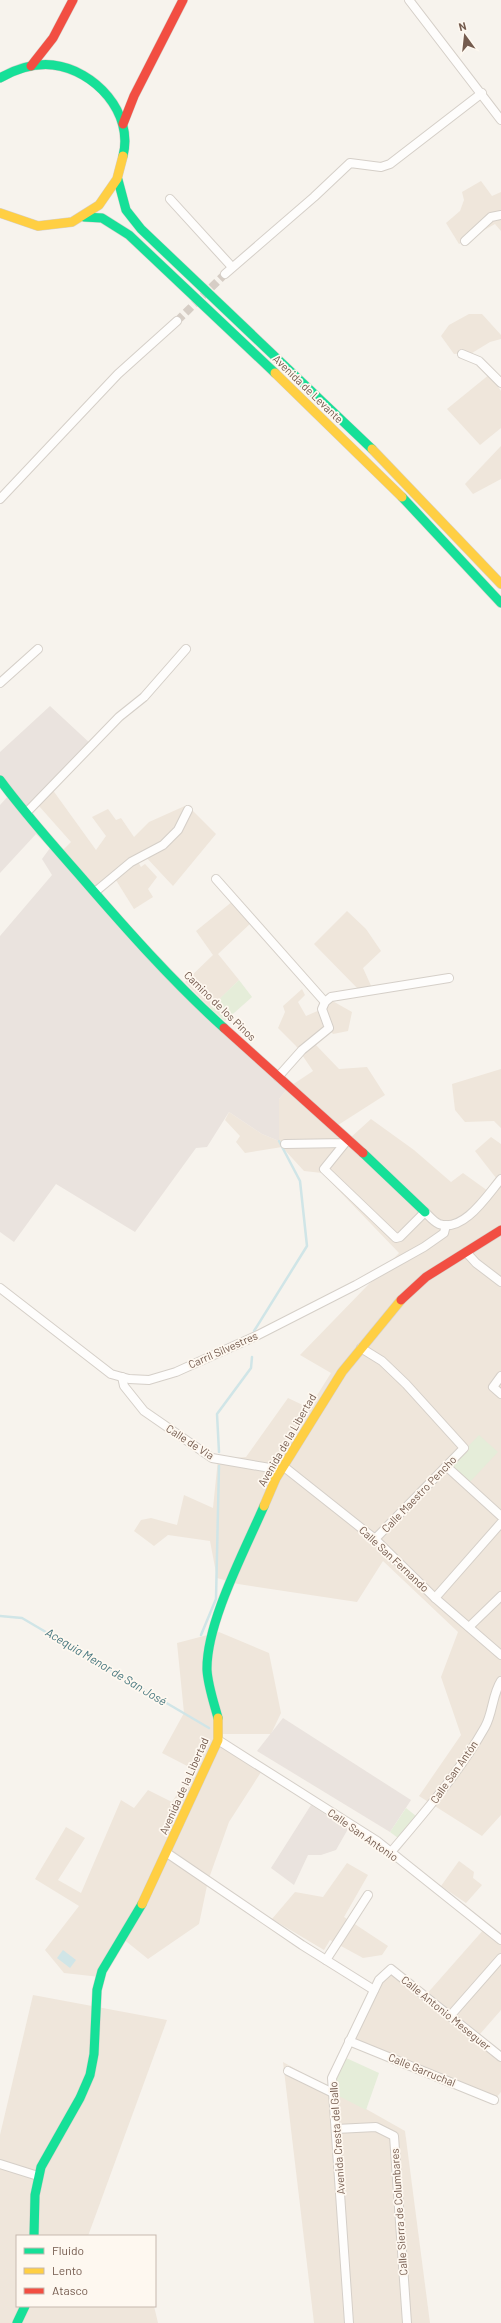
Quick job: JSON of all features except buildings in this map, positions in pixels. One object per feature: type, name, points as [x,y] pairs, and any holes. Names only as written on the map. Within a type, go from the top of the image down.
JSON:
[{"type":"main road","points":[[31,66],[53,38],[73,0]]},
{"type":"main road","points":[[123,124],[134,96],[183,0]]},
{"type":"main road","points":[[0,213],[32,226],[58,225],[84,217],[109,195],[118,180],[122,170],[126,147],[123,124],[117,108],[107,94],[88,77],[65,67],[31,66],[1,76]]},
{"type":"main road","name":"Avenida de Levante","points":[[118,180],[126,210],[141,229],[427,504],[501,584]]},
{"type":"main road","name":"Avenida de Levante","points":[[84,217],[102,218],[129,235],[354,450],[444,541],[501,603]]},
{"type":"main road","name":"Camino de los Pinos","points":[[0,780],[26,813],[162,968],[425,1212]]},
{"type":"main road","name":"Avenida de la Libertad","points":[[34,2235],[34,2206],[38,2176],[45,2158],[74,2109],[90,2075],[94,2054],[97,1990],[102,1971],[139,1912],[218,1740],[220,1722],[207,1671],[209,1642],[254,1527],[281,1469],[336,1380],[361,1348],[414,1286],[501,1230]]},
{"type":"main road","points":[[17,2323],[25,2307]]},
{"type":"street","points":[[409,0],[482,93],[501,120]]},
{"type":"street","points":[[225,274],[314,197],[350,163],[381,167],[390,164],[482,93]]},
{"type":"street","points":[[170,199],[232,268]]},
{"type":"street","points":[[465,240],[491,217],[501,215]]},
{"type":"street","points":[[0,499],[118,374],[177,321]]},
{"type":"street","points":[[462,354],[479,361],[501,383]]},
{"type":"street","points":[[0,683],[38,649]]},
{"type":"street","points":[[26,813],[119,717],[144,697],[186,649]]},
{"type":"street","points":[[95,892],[131,862],[163,845],[178,830],[188,810]]},
{"type":"street","points":[[216,878],[325,1002]]},
{"type":"street","points":[[278,1077],[302,1050],[329,1028],[323,1016],[322,1009],[325,1002],[331,997],[449,978]]},
{"type":"street","points":[[284,1144],[347,1141]]},
{"type":"street","points":[[347,1141],[324,1169],[396,1238],[400,1237],[425,1212]]},
{"type":"street","points":[[446,1225],[461,1221],[472,1213],[501,1179]]},
{"type":"street","name":"Camino de los Pinos","points":[[425,1212],[437,1223],[446,1225]]},
{"type":"street","name":"Carril Silvestres","points":[[0,1288],[111,1374],[129,1380],[149,1380],[176,1372],[258,1334],[407,1258],[441,1236],[446,1225]]},
{"type":"street","points":[[466,1252],[476,1263],[501,1282]]},
{"type":"street","name":"Calle Maestro Pencho","points":[[361,1348],[382,1361],[406,1384],[464,1448],[375,1539]]},
{"type":"street","points":[[501,1376],[493,1387],[501,1394]]},
{"type":"street","name":"Calle de Via","points":[[122,1377],[124,1386],[144,1411],[212,1458],[281,1469]]},
{"type":"street","points":[[446,1466],[501,1516]]},
{"type":"street","name":"Calle San Fernando","points":[[281,1469],[375,1539],[435,1598],[501,1655]]},
{"type":"street","points":[[435,1598],[501,1523]]},
{"type":"street","points":[[469,1628],[501,1596]]},
{"type":"street","name":"Calle San Antón","points":[[390,1852],[436,1799],[486,1726],[497,1688],[501,1681]]},
{"type":"street","name":"Calle San Antonio","points":[[218,1740],[370,1837],[501,1940]]},
{"type":"street","points":[[167,1853],[326,1960],[374,1990]]},
{"type":"street","points":[[326,1960],[368,1895]]},
{"type":"street","points":[[450,2016],[501,1958]]},
{"type":"street","name":"Calle Antonio Meseguer","points":[[391,1969],[501,2058]]},
{"type":"street","name":"Avenida Cresta del Gallo","points":[[349,2323],[332,2078],[379,1980],[391,1969]]},
{"type":"street","name":"Calle Garruchal","points":[[350,2041],[494,2100]]},
{"type":"street","points":[[288,2071],[333,2093]]},
{"type":"street","name":"Calle Sierra de Columbares","points":[[336,2129],[376,2127],[394,2136],[407,2323]]},
{"type":"street","points":[[0,2164],[38,2176]]},
{"type":"shaded area","points":[[481,181],[492,196],[501,192],[501,231],[495,224],[459,244],[446,223],[460,211],[464,200],[462,192]]},
{"type":"shaded area","points":[[469,314],[482,314],[501,335],[501,339],[490,342],[472,353],[454,354],[441,336],[449,325]]},
{"type":"shaded area","points":[[490,374],[501,391],[501,428],[480,445],[447,409]]},
{"type":"shaded area","points":[[501,446],[501,479],[473,494],[465,484]]},
{"type":"shaded area","points":[[50,706],[92,745],[26,813],[144,948],[289,1087],[279,1099],[279,1141],[262,1134],[229,1112],[207,1147],[196,1148],[135,1232],[56,1184],[14,1242],[0,1232],[0,936],[52,875],[42,859],[50,848],[36,834],[0,873],[0,805],[10,794],[0,780],[0,752]]},
{"type":"shaded area","points":[[52,789],[96,850],[106,836],[92,817],[108,809],[116,820],[121,818],[134,837],[149,822],[187,805],[216,834],[173,886],[145,856],[138,862],[141,867],[145,864],[157,877],[148,889],[153,897],[134,909],[114,877],[98,890],[63,850],[71,842],[39,806]]},
{"type":"shaded area","points":[[233,901],[253,921],[218,954],[239,980],[210,1008],[185,982],[213,955],[196,931]]},
{"type":"shaded area","points":[[347,911],[366,929],[381,951],[363,968],[373,990],[361,992],[314,944]]},
{"type":"shaded area","points":[[302,989],[305,995],[298,1002],[306,1016],[322,1009],[329,999],[352,1012],[348,1031],[333,1034],[328,1028],[316,1045],[339,1069],[367,1067],[385,1095],[335,1127],[349,1139],[371,1119],[414,1150],[451,1182],[463,1173],[488,1191],[496,1178],[475,1151],[491,1137],[501,1144],[501,1815],[482,1836],[419,1796],[461,1735],[441,1677],[458,1632],[383,1561],[357,1602],[238,1584],[217,1578],[210,1541],[168,1535],[154,1546],[134,1531],[141,1520],[151,1518],[177,1525],[184,1495],[213,1508],[218,1459],[246,1457],[288,1398],[309,1408],[331,1373],[300,1355],[399,1253],[322,1173],[304,1171],[282,1147],[245,1153],[236,1142],[240,1136],[225,1120],[229,1112],[262,1134],[279,1141],[279,1099],[289,1087],[313,1071],[296,1046],[278,1028],[285,1012],[283,1006]]},
{"type":"shaded area","points":[[501,1069],[501,1128],[494,1121],[465,1122],[455,1110],[452,1084]]},
{"type":"shaded area","points":[[219,1632],[269,1653],[281,1713],[271,1734],[220,1734],[218,1740],[263,1769],[229,1822],[208,1881],[199,1924],[148,1959],[122,1938],[100,1977],[64,1973],[45,1950],[79,1906],[35,1879],[66,1827],[85,1838],[58,1880],[81,1893],[121,1800],[134,1808],[148,1790],[172,1802],[193,1769],[162,1753],[184,1713],[177,1643]]},
{"type":"shaded area","points":[[283,1718],[411,1800],[390,1832],[257,1751]]},
{"type":"shaded area","points":[[311,1805],[348,1829],[336,1850],[321,1855],[308,1855],[294,1885],[271,1868]]},
{"type":"shaded area","points":[[459,1861],[474,1872],[473,1878],[482,1885],[466,1903],[441,1886]]},
{"type":"shaded area","points":[[347,1863],[368,1875],[344,1917],[388,1946],[382,1955],[363,1958],[330,1940],[324,1950],[272,1919],[295,1892],[323,1897]]},
{"type":"shaded area","points":[[485,1928],[501,1940],[501,2010],[480,2034],[501,2054],[501,2092],[494,2100],[349,2041],[374,1990],[391,1969],[425,1996]]},
{"type":"shaded area","points":[[63,1950],[76,1960],[70,1968],[57,1958]]},
{"type":"shaded area","points":[[33,1995],[167,2020],[88,2235],[16,2235],[16,2307],[154,2307],[158,2323],[0,2323],[0,2135]]},
{"type":"shaded area","points":[[283,2062],[405,2131],[430,2323],[314,2323]]},
{"type":"green space","points":[[239,980],[252,997],[225,1021],[210,1008]]},
{"type":"green space","points":[[479,1435],[498,1452],[468,1484],[449,1466]]},
{"type":"green space","points":[[406,1808],[416,1816],[398,1838],[390,1832]]},
{"type":"green space","points":[[344,2057],[379,2073],[366,2110],[333,2093],[332,2078]]},
{"type":"waterway","points":[[254,1331],[307,1246],[300,1181],[279,1141]]},
{"type":"waterway","points":[[219,1452],[217,1414],[251,1368],[252,1357]]},
{"type":"waterway","points":[[201,1635],[216,1599],[219,1466]]},
{"type":"waterway","name":"Acequia Menor de San José","points":[[0,1616],[22,1618],[209,1728]]},
{"type":"tunnel","points":[[177,321],[225,274]]},
{"type":"traffic: fast","points":[[0,78],[25,67],[39,65],[53,65],[69,69],[83,75],[97,85],[108,96],[117,110],[123,124],[125,140],[123,156]]},
{"type":"traffic: fast","points":[[118,180],[126,210],[141,229],[372,449]]},
{"type":"traffic: fast","points":[[84,217],[102,218],[129,235],[275,373]]},
{"type":"traffic: fast","points":[[402,497],[501,603]]},
{"type":"traffic: fast","points":[[0,780],[40,830],[133,936],[224,1028]]},
{"type":"traffic: fast","points":[[363,1153],[425,1212]]},
{"type":"traffic: fast","points":[[218,1718],[207,1670],[208,1651],[228,1587],[264,1506]]},
{"type":"traffic: fast","points":[[34,2235],[35,2195],[41,2167],[80,2098],[90,2075],[94,2054],[97,1990],[102,1971],[142,1904]]},
{"type":"traffic: fast","points":[[17,2323],[25,2307]]},
{"type":"traffic: slow","points":[[0,213],[38,226],[72,222],[99,205],[117,179],[123,156]]},
{"type":"traffic: slow","points":[[275,373],[402,497]]},
{"type":"traffic: slow","points":[[372,449],[501,584]]},
{"type":"traffic: slow","points":[[264,1506],[276,1478],[342,1372],[401,1300]]},
{"type":"traffic: slow","points":[[142,1904],[218,1740],[218,1718]]},
{"type":"traffic: jam","points":[[31,66],[53,38],[73,0]]},
{"type":"traffic: jam","points":[[123,124],[134,96],[183,0]]},
{"type":"traffic: jam","points":[[224,1028],[363,1153]]},
{"type":"traffic: jam","points":[[401,1300],[426,1277],[501,1230]]}]
